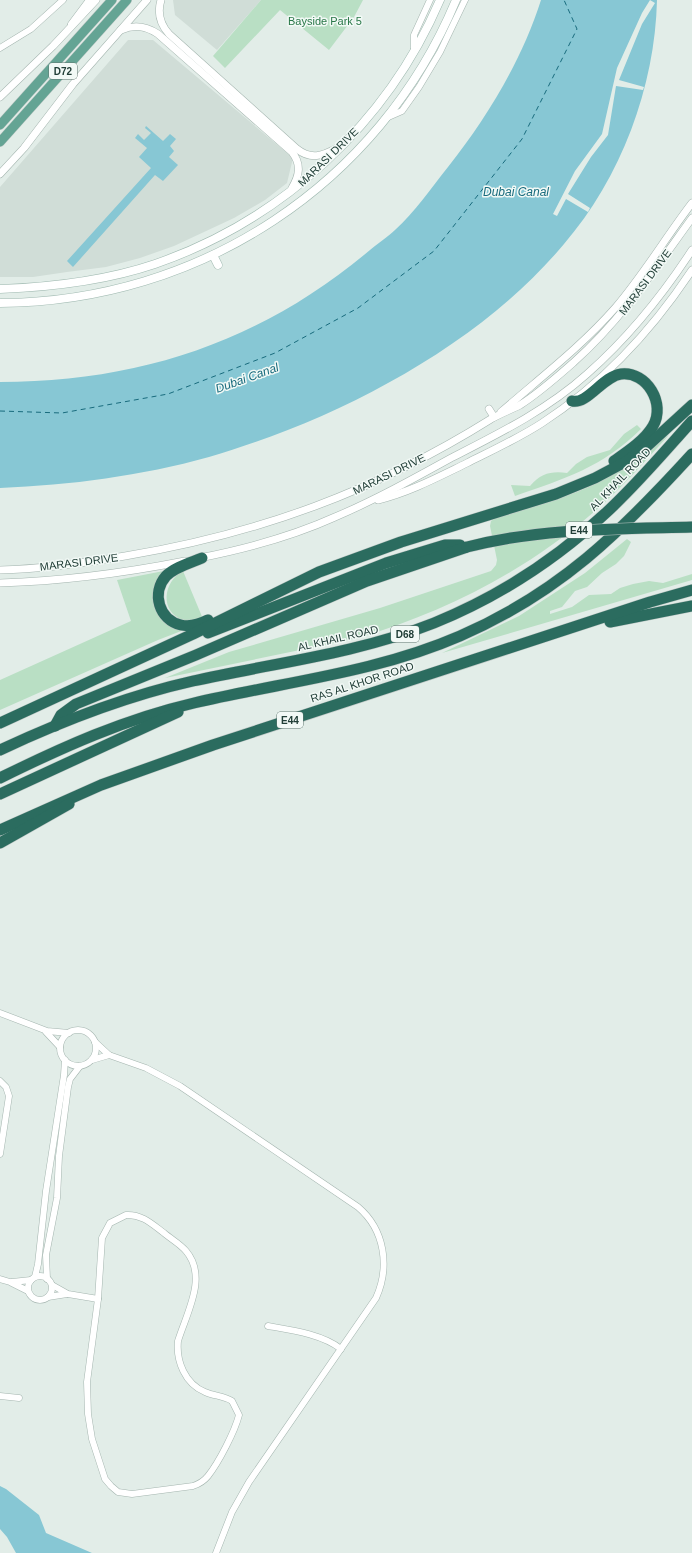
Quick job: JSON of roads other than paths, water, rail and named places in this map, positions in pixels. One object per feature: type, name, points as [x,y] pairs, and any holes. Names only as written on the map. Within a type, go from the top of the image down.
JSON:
[{"type":"highway","points":[[518,506],[530,498],[581,479],[609,464],[648,432],[653,426],[657,412],[655,397],[647,384],[641,378],[628,374],[613,376],[581,401],[572,401]]},
{"type":"highway","points":[[0,723],[193,634],[266,597],[339,564],[570,489],[614,469],[651,443],[692,405]]},
{"type":"highway","name":"AL KHAIL ROAD","points":[[0,750],[55,726],[108,706],[170,687],[371,644],[410,632],[460,611],[508,586],[572,542],[628,491],[692,421]]},
{"type":"highway","name":"D68","points":[[196,702],[344,673],[384,663],[442,644],[494,620],[537,595],[576,568],[616,535],[691,456]]},
{"type":"highway","name":"E44","points":[[55,726],[60,715],[70,707],[314,598],[467,547],[516,536],[569,531],[692,527]]},
{"type":"highway","points":[[202,558],[171,572],[161,585],[158,596],[160,606],[168,619],[175,623],[190,626],[250,600],[266,597]]},
{"type":"highway","name":"RAS AL KHOR ROAD","points":[[0,830],[79,794],[269,726],[585,625],[643,604],[692,590]]},
{"type":"highway","points":[[193,634],[210,633],[314,598]]},
{"type":"highway","points":[[585,625],[692,606]]},
{"type":"highway","points":[[0,778],[61,748],[107,729],[151,714],[196,702]]},
{"type":"highway","points":[[0,794],[196,702]]},
{"type":"highway","points":[[0,843],[64,808],[79,794]]},
{"type":"main road","name":"D72","points":[[0,125],[112,0]]},
{"type":"main road","name":"D72","points":[[0,142],[127,0]]},
{"type":"main road","name":"MARASI DRIVE","points":[[0,289],[47,286],[83,281],[154,264],[229,232],[254,218],[289,194],[344,144],[380,102],[414,52],[440,0]]},
{"type":"main road","name":"MARASI DRIVE","points":[[0,303],[53,300],[110,291],[166,275],[213,255],[254,234],[302,201],[352,158],[386,118],[425,61],[456,0]]},
{"type":"main road","points":[[213,255],[218,265]]},
{"type":"street","points":[[0,48],[31,29],[63,0]]},
{"type":"street","points":[[68,30],[77,14],[89,0]]},
{"type":"street","points":[[0,97],[68,30],[96,0]]},
{"type":"street","points":[[121,30],[147,0]]},
{"type":"street","points":[[135,14],[151,0]]},
{"type":"street","points":[[161,0],[159,12],[160,20],[169,34],[301,152],[311,156],[321,156],[344,144]]},
{"type":"street","points":[[414,52],[414,35],[430,0]]},
{"type":"street","points":[[386,118],[402,111],[419,87],[440,52],[465,0]]},
{"type":"street","points":[[121,30],[140,26],[158,34],[292,152],[297,160],[299,169],[297,178],[289,194]]},
{"type":"street","name":"D72","points":[[0,174],[27,150],[67,91],[121,30]]},
{"type":"street","points":[[489,408],[494,417],[562,356],[587,337],[668,236],[677,217],[692,203]]},
{"type":"street","name":"MARASI DRIVE","points":[[0,570],[36,568],[104,560],[175,548],[269,523],[331,501],[390,475],[450,444],[494,417],[513,408],[537,392],[574,362],[609,328],[638,294],[692,218]]},
{"type":"street","points":[[668,225],[668,236]]},
{"type":"street","name":"MARASI DRIVE","points":[[0,583],[44,581],[102,575],[202,558],[299,531],[366,503],[513,426],[572,386],[602,360],[648,312],[692,250]]},
{"type":"street","points":[[366,503],[414,489],[481,456],[530,430],[572,401],[608,369],[640,337],[666,307],[692,270]]},
{"type":"street","points":[[35,559],[36,568]]},
{"type":"street","points":[[0,1013],[41,1029],[58,1033],[69,1033]]},
{"type":"street","points":[[41,1029],[50,1035],[60,1047]]},
{"type":"street","points":[[80,1066],[70,1064],[65,1060],[61,1054],[60,1047],[64,1037],[76,1030],[84,1031],[90,1035],[109,1055],[146,1068],[180,1086],[358,1207],[370,1220],[382,1247],[384,1262],[383,1277],[376,1298],[249,1482],[232,1512],[216,1553]]},
{"type":"street","points":[[91,1060],[96,1049],[95,1042]]},
{"type":"street","points":[[47,1279],[46,1255],[57,1198],[59,1156],[70,1078],[80,1066],[91,1060],[109,1055]]},
{"type":"street","points":[[28,1291],[39,1259],[46,1196],[65,1060]]},
{"type":"street","points":[[0,1080],[6,1087],[9,1096],[0,1154]]},
{"type":"street","points":[[46,1196],[51,1201],[57,1198]]},
{"type":"street","points":[[132,1215],[147,1220],[181,1246],[193,1261],[197,1279],[178,1341],[177,1350],[181,1364],[185,1375],[197,1388],[232,1401],[239,1415],[235,1427],[213,1469],[201,1482],[193,1486],[127,1494],[114,1489],[105,1480],[92,1439],[87,1405],[88,1371],[98,1300],[104,1233],[110,1223],[120,1216],[132,1215]]},
{"type":"street","points":[[10,1282],[43,1277],[52,1285],[68,1294],[98,1300]]},
{"type":"street","points":[[0,1280],[10,1282],[28,1291],[32,1298],[40,1300],[48,1297],[68,1294]]},
{"type":"street","points":[[48,1297],[51,1293],[52,1285]]},
{"type":"street","points":[[268,1326],[311,1336],[334,1344],[341,1349]]},
{"type":"street","points":[[0,1396],[19,1398]]},
{"type":"water","name":"Dubai Canal","points":[[541,0],[657,0],[655,33],[650,66],[642,98],[618,161],[584,218],[564,244],[529,281],[490,316],[447,347],[402,375],[354,401],[306,423],[209,457],[183,464],[79,482],[0,488],[0,382],[52,380],[102,374],[151,364],[197,350],[243,332],[286,309],[329,282],[389,235],[423,200],[476,129],[502,88],[524,45]]},
{"type":"water","points":[[146,126],[163,141],[170,134],[176,139],[170,146],[174,151],[169,157],[178,165],[163,181],[155,175],[73,267],[67,261],[151,168],[139,157],[147,148],[135,138],[138,134],[144,140],[151,133],[145,128]]},
{"type":"water","points":[[0,1486],[39,1515],[46,1533],[92,1553],[16,1553],[7,1537],[0,1529]]},
{"type":"park label","name":"Bayside Park 5","points":[[325,21]]}]
